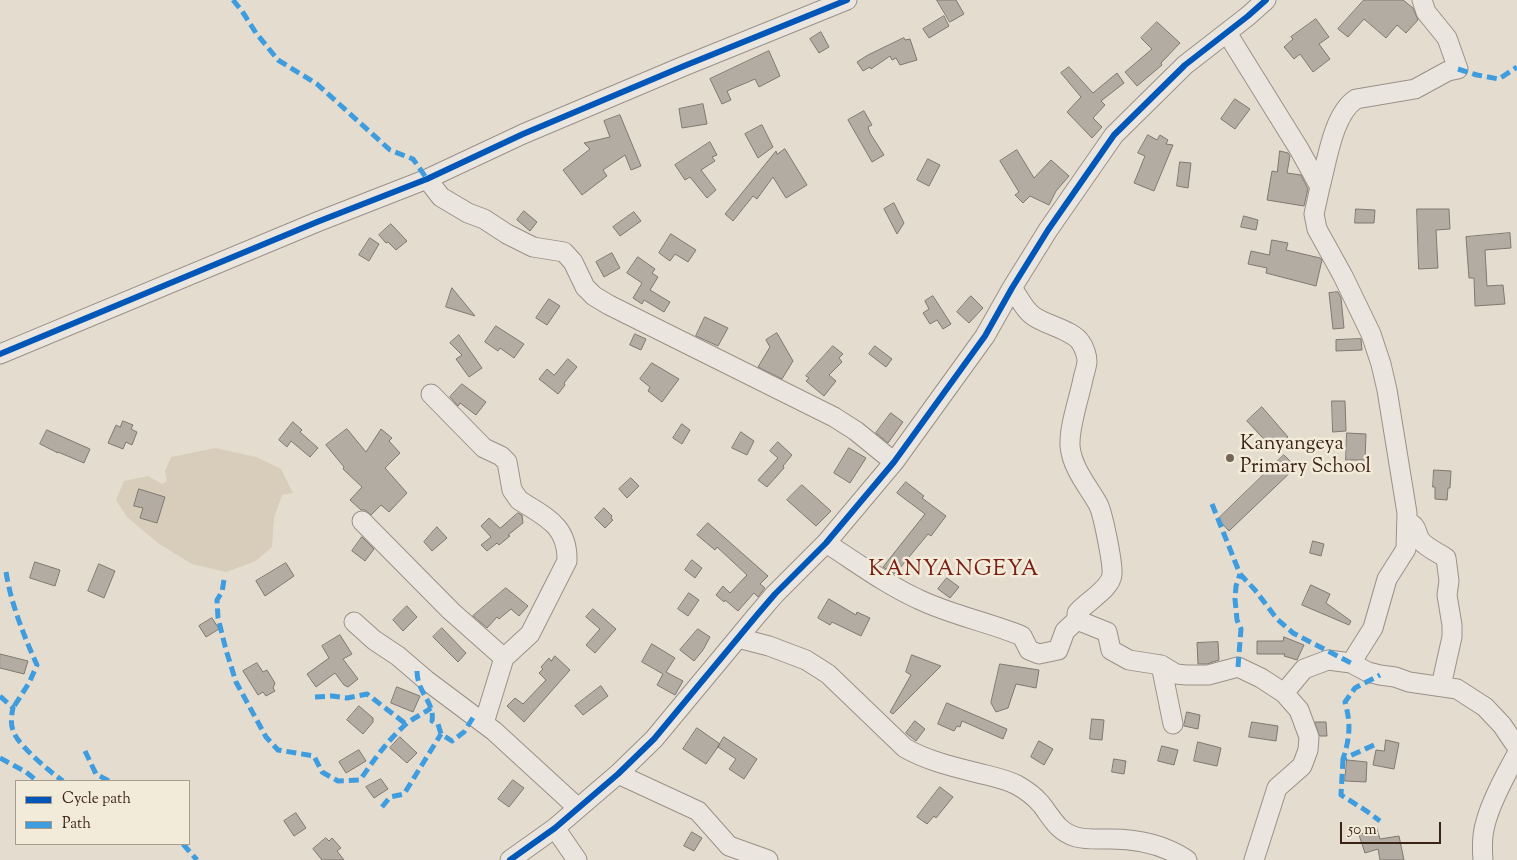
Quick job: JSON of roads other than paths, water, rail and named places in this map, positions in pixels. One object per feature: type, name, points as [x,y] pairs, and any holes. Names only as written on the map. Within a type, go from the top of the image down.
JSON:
[{"type":"street","points":[[0,354],[317,222],[427,179],[523,134],[847,0]]},
{"type":"street","points":[[510,860],[555,828],[618,774],[654,739],[775,594],[826,543],[894,462],[985,336],[1048,230],[1114,135],[1180,70],[1266,0]]},
{"type":"street","points":[[1351,663],[1373,628],[1387,579],[1406,549],[1407,513],[1381,364],[1371,334],[1343,276],[1317,229],[1314,214],[1331,143],[1342,112],[1349,104],[1356,100],[1415,89],[1448,71],[1458,69],[1447,38],[1426,12],[1422,0]]},
{"type":"street","points":[[1227,33],[1299,149],[1320,187]]},
{"type":"street","points":[[427,179],[442,197],[468,213],[484,219],[507,234],[533,247],[564,252],[573,262],[585,287],[609,306],[834,417],[856,431],[894,462]]},
{"type":"street","points":[[1012,288],[1022,306],[1033,316],[1081,341],[1087,361],[1070,446],[1077,468],[1099,505],[1103,516],[1112,565],[1112,576],[1108,586],[1077,613],[1077,620]]},
{"type":"street","points":[[431,394],[484,448],[504,458],[507,462],[515,495],[519,500],[558,527],[568,551],[568,561],[530,634],[504,658],[484,724]]},
{"type":"street","points":[[362,522],[451,611],[504,658]]},
{"type":"street","points":[[1407,522],[1413,524],[1421,541],[1446,558],[1449,582],[1447,595],[1452,637],[1441,686]]},
{"type":"street","points":[[826,543],[888,583],[918,599],[952,613],[982,621],[1022,636],[1029,650],[1039,654],[1058,650],[1065,630],[1077,620]]},
{"type":"street","points":[[1077,620],[1107,632],[1111,650],[1128,660],[1161,665],[1176,674],[1186,675],[1208,675],[1238,667],[1261,678],[1284,693],[1299,710],[1309,737],[1308,750],[1302,766],[1277,788],[1254,860]]},
{"type":"street","points":[[354,622],[374,640],[398,656],[484,724],[578,808]]},
{"type":"street","points":[[738,638],[769,646],[806,660],[828,674],[905,748],[920,757],[1004,779],[1019,786],[1041,804],[1053,823],[1065,833],[1078,838],[1132,839],[1161,847],[1187,860]]},
{"type":"street","points":[[1284,693],[1304,669],[1328,660],[1351,663],[1368,672],[1396,677],[1409,682],[1457,688],[1485,707],[1502,725],[1517,747]]},
{"type":"street","points":[[1161,665],[1174,724]]},
{"type":"street","points":[[1483,860],[1485,825],[1492,802],[1517,754]]},
{"type":"street","points":[[618,774],[698,812],[729,846],[768,860]]},
{"type":"street","points":[[555,828],[577,860]]},
{"type":"place","name":"Kanyangeya Primary School","points":[[1230,458]]},
{"type":"district","name":"KANYANGEYA","points":[[954,571]]}]
